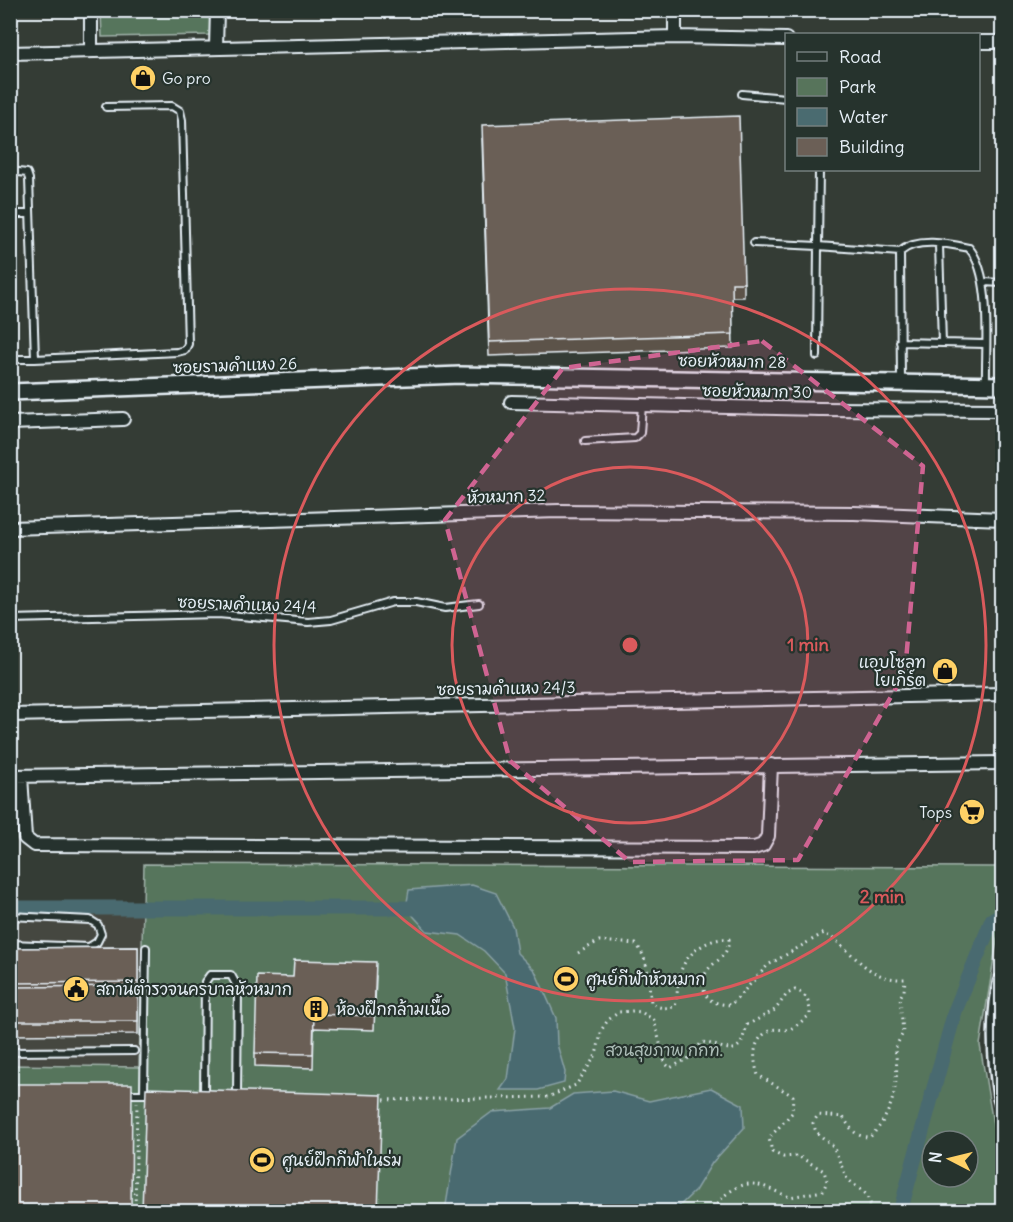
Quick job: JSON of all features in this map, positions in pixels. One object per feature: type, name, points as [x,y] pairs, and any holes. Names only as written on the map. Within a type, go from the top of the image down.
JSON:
[{"type":"main road","points":[[1002,982],[997,1067],[1002,1100]]},
{"type":"street","points":[[91,10],[91,51]]},
{"type":"street","points":[[216,47],[217,10]]},
{"type":"street","points":[[675,10],[675,37]]},
{"type":"street","points":[[10,53],[675,37],[785,39]]},
{"type":"street","points":[[980,42],[1002,42]]},
{"type":"street","name":"ซอยหัวหมาก 28","points":[[460,375],[1002,385]]},
{"type":"street","name":"ซอยรามคำแหง 26","points":[[10,392],[460,375]]},
{"type":"street","name":"ซอยหัวหมาก 30","points":[[511,402],[1002,410]]},
{"type":"street","points":[[10,423],[123,419]]},
{"type":"street","name":"หัวหมาก 32","points":[[10,528],[558,511],[854,513],[1002,519]]},
{"type":"street","name":"ซอยรามคำแหง 24/3","points":[[10,715],[1002,694]]},
{"type":"street","points":[[771,765],[768,836],[763,845],[754,848],[34,845],[25,838],[16,776],[771,765],[1002,763]]},
{"type":"lane","points":[[741,94],[785,98]]},
{"type":"lane","points":[[10,359],[177,352],[185,350],[188,344],[180,111],[171,106],[106,107]]},
{"type":"lane","points":[[10,171],[27,173],[35,359]]},
{"type":"lane","points":[[818,356],[819,171]]},
{"type":"lane","points":[[10,214],[30,214]]},
{"type":"lane","points":[[754,243],[900,252],[907,246],[917,243],[969,248],[977,256],[984,282],[986,385]]},
{"type":"lane","points":[[939,245],[942,343]]},
{"type":"lane","points":[[900,252],[901,382]]},
{"type":"lane","points":[[984,282],[1002,283]]},
{"type":"lane","points":[[900,342],[985,344]]},
{"type":"lane","points":[[585,441],[635,438],[640,433],[642,405]]},
{"type":"lane","name":"ซอยรามคำแหง 24/4","points":[[10,619],[218,614],[308,622],[331,620],[393,602],[416,602],[445,608],[480,604]]},
{"type":"lane","points":[[10,916],[90,920],[98,925],[100,934],[97,942],[89,946],[10,944]]},
{"type":"lane","points":[[141,1094],[146,948]]},
{"type":"lane","points":[[204,1095],[206,982],[210,975],[216,973],[231,975],[238,988],[237,1095]]},
{"type":"lane","points":[[10,1052],[134,1051]]},
{"type":"lane","points":[[114,1094],[161,1094]]},
{"type":"lane","points":[[193,1095],[215,1095]]},
{"type":"lane","points":[[226,1095],[248,1096]]},
{"type":"path","points":[[578,954],[599,941],[636,944],[642,951],[650,976],[651,1002],[657,1007],[668,1008],[675,1007],[684,964],[710,941],[720,938],[729,939],[729,945],[723,958],[704,973],[702,981],[705,995],[712,1001],[722,1004],[731,1005],[777,958],[824,933],[877,976],[905,979],[904,991],[900,997],[903,1033],[895,1048],[898,1069],[891,1104],[880,1125],[870,1137],[861,1137],[851,1129],[843,1117],[818,1115],[813,1123],[816,1132],[833,1146],[847,1179],[866,1194],[874,1212]]},
{"type":"path","points":[[376,1100],[548,1097],[576,1085],[596,1055],[602,1029],[608,1020],[620,1012],[641,1012],[654,1020],[665,1063],[670,1068],[689,1058],[702,1042],[735,1049],[741,1044],[747,1025],[775,1010],[787,994],[795,990],[806,996],[810,1005],[810,1015],[788,1030],[773,1029],[765,1034],[755,1047],[752,1058],[758,1076],[793,1096],[792,1113],[769,1138],[772,1152],[783,1157],[798,1156],[824,1171],[827,1181],[823,1191],[790,1197],[776,1188],[756,1183],[738,1186],[721,1198],[716,1212]]},
{"type":"path","points":[[135,1212],[141,1094]]},
{"type":"path","points":[[779,1212],[788,1212]]},
{"type":"highlighted area","points":[[762,341],[923,466],[905,672],[798,860],[630,862],[510,761],[445,520],[563,368]]},
{"type":"shaded area","name":"สถานีตำรวจนครบาลหัวหมาก","points":[[11,911],[143,913],[139,1067],[11,1065]]},
{"type":"green space","points":[[101,11],[210,11],[210,35],[102,37]]},
{"type":"green space","name":"ศูนย์กีฬาหัวหมาก","points":[[144,864],[1002,867],[1002,910],[980,1045],[1002,1179],[1002,1211],[11,1212],[11,1065],[139,1067]]},
{"type":"water","points":[[472,885],[496,893],[513,927],[517,953],[535,971],[556,1018],[557,1044],[565,1072],[564,1083],[538,1090],[500,1090],[508,1079],[515,1028],[505,973],[484,951],[460,935],[427,931],[406,908],[409,890]]},
{"type":"water","points":[[711,1088],[743,1105],[744,1128],[712,1163],[695,1191],[674,1211],[445,1211],[457,1138],[492,1112],[550,1108],[573,1094],[613,1091],[649,1101]]},
{"type":"building","points":[[739,116],[744,283],[732,283],[733,334],[489,342],[482,125]]},
{"type":"building","points":[[138,947],[138,982],[10,983],[10,948]]},
{"type":"building","name":"ห้องฝึกกล้ามเนื้อ","points":[[294,960],[376,962],[374,1016],[314,1014],[313,1054],[255,1053],[257,976],[293,977]]},
{"type":"building","points":[[138,986],[138,1021],[10,1021],[10,987]]},
{"type":"building","points":[[10,1084],[132,1084],[131,1212],[10,1212]]},
{"type":"building","name":"ศูนย์ฝึกกีฬาในร่ม","points":[[146,1088],[382,1095],[378,1212],[142,1212]]},
{"type":"waterway","points":[[10,908],[424,908]]},
{"type":"waterway","points":[[900,1212],[955,1011],[992,920],[1002,914]]},
{"type":"place","name":"Go pro","points":[[143,78]]},
{"type":"place","name":"แอบโซลูท โยเกิร์ต","points":[[945,671]]},
{"type":"place","name":"Tops","points":[[972,812]]},
{"type":"place","name":"ศูนย์กีฬาหัวหมาก","points":[[566,979]]},
{"type":"place","name":"สถานีตำรวจนครบาลหัวหมาก","points":[[76,989]]},
{"type":"place","name":"ห้องฝึกกล้ามเนื้อ","points":[[316,1009]]},
{"type":"place","name":"ศูนย์ฝึกกีฬาในร่ม","points":[[262,1160]]},
{"type":"park label","name":"สวนสุขภาพ กกท.","points":[[664,1050]]}]
